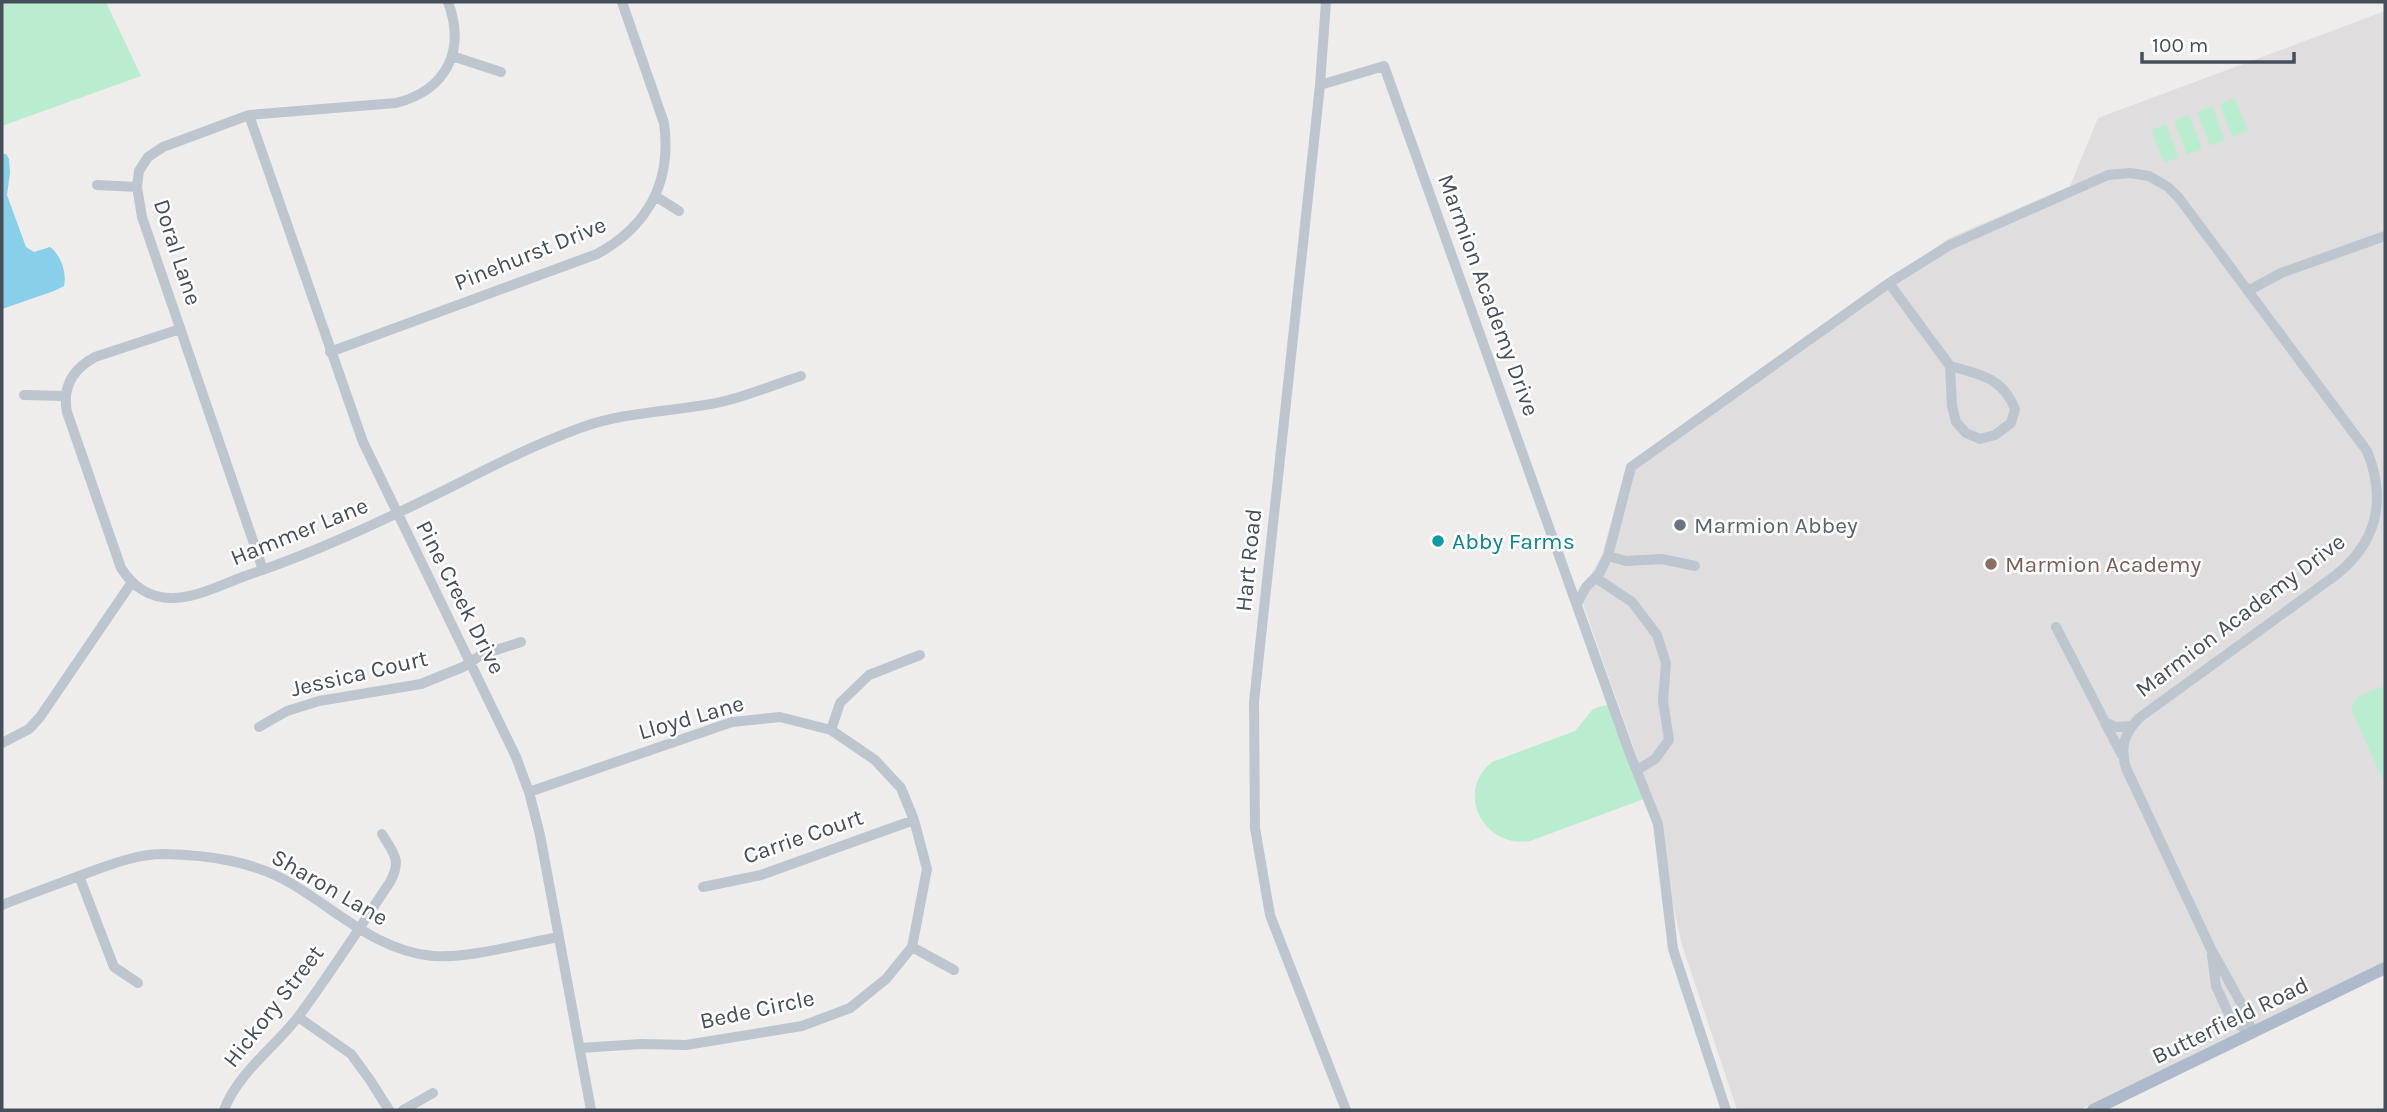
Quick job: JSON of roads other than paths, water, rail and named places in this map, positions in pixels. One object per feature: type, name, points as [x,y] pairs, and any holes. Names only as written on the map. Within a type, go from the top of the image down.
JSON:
[{"type":"main road","name":"Butterfield Road","points":[[2093,1110],[2385,968]]},
{"type":"street","points":[[448,2],[456,32],[452,56],[501,72]]},
{"type":"street","name":"Pinehurst Drive","points":[[330,352],[597,254],[632,230],[655,196],[665,161],[666,142],[664,123],[622,2]]},
{"type":"street","name":"Hart Road","points":[[1326,2],[1320,85],[1254,702],[1255,828],[1270,915],[1346,1110]]},
{"type":"street","name":"Doral Lane","points":[[263,570],[142,217],[137,187],[139,171],[155,151],[249,115],[396,103],[410,99],[436,83],[452,56]]},
{"type":"street","name":"Marmion Academy Drive","points":[[1320,85],[1384,66],[1658,824],[1673,949],[1726,1110]]},
{"type":"street","name":"Pine Creek Drive","points":[[249,115],[363,442],[516,757],[529,792],[540,835],[591,1110]]},
{"type":"street","name":"Marmion Academy Drive","points":[[1578,602],[1608,556],[1631,467],[1925,260],[1962,239],[2096,179],[2108,175],[2140,174],[2158,181],[2179,198],[2367,452],[2378,475],[2381,501],[2367,542],[2348,565],[2151,708],[2131,726],[2122,755]]},
{"type":"street","points":[[97,185],[137,187]]},
{"type":"street","points":[[655,196],[679,211]]},
{"type":"street","points":[[2248,291],[2281,273],[2385,236]]},
{"type":"street","points":[[1889,283],[1950,366],[1952,406],[1956,422],[1966,433],[1980,439],[2003,430],[2011,423],[2015,409],[2009,394],[1997,383],[1950,366]]},
{"type":"street","points":[[2,743],[29,729],[40,717],[132,582],[119,563],[67,412],[65,397],[73,375],[85,362],[95,357],[180,329]]},
{"type":"street","name":"Hammer Lane","points":[[132,582],[147,593],[178,598],[331,545],[534,445],[582,426],[645,412],[707,405],[801,376]]},
{"type":"street","points":[[24,395],[65,397]]},
{"type":"street","points":[[1608,556],[1626,561],[1662,559],[1695,566]]},
{"type":"street","points":[[1596,578],[1632,602],[1657,635],[1666,663],[1663,701],[1669,740],[1655,759],[1637,770]]},
{"type":"street","points":[[2056,627],[2122,755],[2211,949],[2246,1012],[2252,1034]]},
{"type":"street","name":"Jessica Court","points":[[259,727],[287,711],[320,701],[348,694],[421,684],[481,655],[521,642]]},
{"type":"street","points":[[831,730],[840,704],[869,675],[920,656]]},
{"type":"street","name":"Lloyd Lane","points":[[529,792],[732,722],[780,717],[831,730]]},
{"type":"street","points":[[2105,722],[2115,727],[2131,726]]},
{"type":"street","name":"Bede Circle","points":[[580,1048],[641,1044],[686,1045],[802,1026],[850,1007],[886,979],[912,947],[927,869],[914,820],[901,788],[875,760],[831,730]]},
{"type":"street","name":"Carrie Court","points":[[703,887],[761,875],[914,820]]},
{"type":"street","name":"Hickory Street","points":[[224,1110],[229,1096],[244,1077],[298,1017],[396,871],[397,858],[382,834]]},
{"type":"street","name":"Sharon Lane","points":[[2,905],[141,856],[164,854],[241,862],[292,883],[358,929],[396,948],[434,957],[559,937]]},
{"type":"street","points":[[79,876],[114,967],[138,984]]},
{"type":"street","points":[[912,947],[954,970]]},
{"type":"street","points":[[2211,949],[2216,986],[2231,1018],[2252,1034]]},
{"type":"street","points":[[298,1017],[351,1054],[389,1110]]},
{"type":"street","points":[[403,1110],[433,1093]]},
{"type":"water","points":[[2,154],[6,154],[9,159],[7,195],[26,247],[34,252],[50,247],[54,250],[64,270],[65,281],[64,286],[54,291],[2,309]]},
{"type":"place","name":"Marmion Abbey","points":[[1680,525]]},
{"type":"place","name":"Abby Farms","points":[[1438,541]]},
{"type":"place","name":"Marmion Academy","points":[[1991,564]]}]
